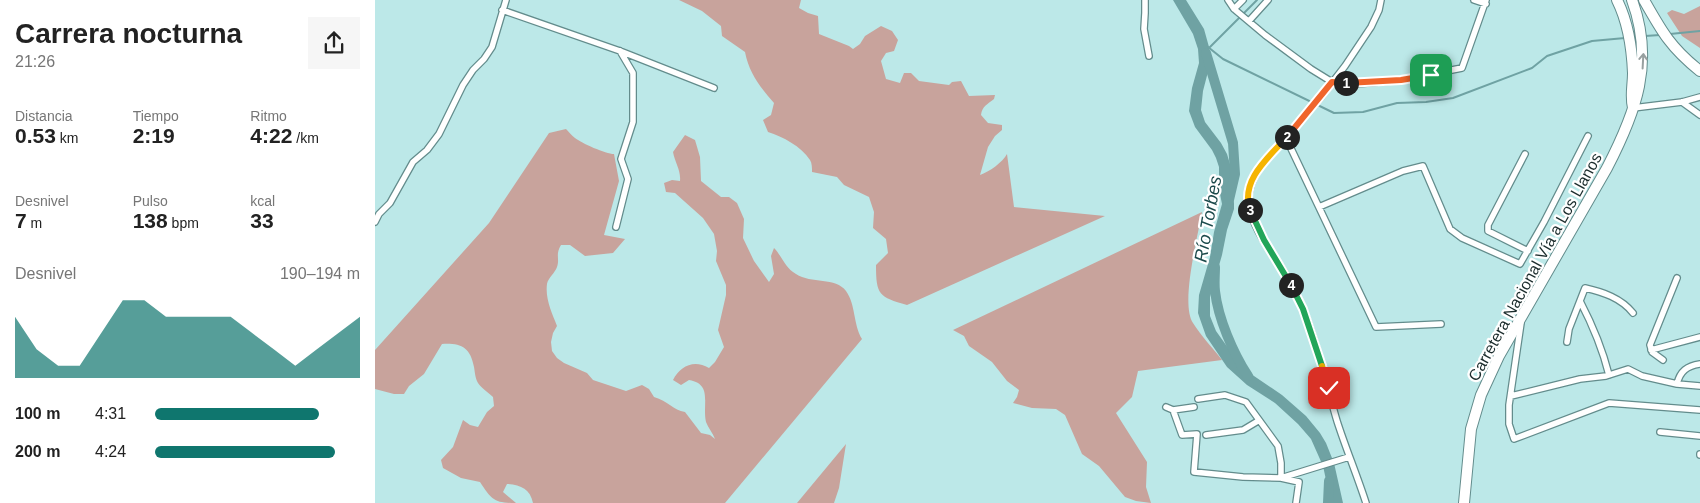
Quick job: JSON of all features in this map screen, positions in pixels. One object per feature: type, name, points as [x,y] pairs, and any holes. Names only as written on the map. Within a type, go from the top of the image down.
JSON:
[{"type":"highway","name":"Carretera Nacional Vía a Los Llanos","points":[[1617,0],[1631,48],[1633,75],[1631,97],[1633,108]]},
{"type":"highway","name":"Carretera Nacional Vía a Los Llanos","points":[[1464,503],[1475,412],[1481,396],[1499,356],[1623,138],[1637,99],[1641,82],[1643,47],[1641,26],[1633,0]]},
{"type":"highway","points":[[1644,0],[1673,48],[1700,71]]},
{"type":"street","points":[[375,222],[379,214],[389,203],[413,162],[427,150],[439,134],[463,85],[492,47],[506,0]]},
{"type":"street","points":[[1145,0],[1144,29],[1149,56]]},
{"type":"street","points":[[1227,0],[1234,9],[1287,53],[1332,82],[1356,84],[1401,80],[1462,68],[1486,2],[1474,0]]},
{"type":"street","points":[[1234,9],[1243,0]]},
{"type":"street","points":[[1249,20],[1268,0]]},
{"type":"street","points":[[1366,503],[1349,457],[1303,309],[1255,222],[1249,206],[1249,189],[1254,176],[1268,156],[1286,138],[1355,52],[1371,27],[1379,10],[1381,0]]},
{"type":"street","points":[[502,10],[620,51],[714,88]]},
{"type":"street","points":[[615,227],[628,179],[621,159],[633,122],[633,73],[620,51]]},
{"type":"street","points":[[1633,108],[1683,102],[1700,96]]},
{"type":"street","points":[[1683,102],[1700,115]]},
{"type":"street","points":[[1319,207],[1403,171],[1423,166],[1450,229],[1462,238],[1520,264],[1588,136]]},
{"type":"street","points":[[1286,138],[1376,327],[1441,324]]},
{"type":"street","points":[[1525,154],[1488,225],[1488,231],[1527,252]]},
{"type":"street","points":[[1651,350],[1651,343],[1677,278]]},
{"type":"street","points":[[1567,342],[1569,329],[1585,288],[1601,292],[1626,304],[1633,312]]},
{"type":"street","points":[[1580,301],[1597,335],[1606,358],[1609,375]]},
{"type":"street","points":[[1521,319],[1509,405],[1509,424],[1514,439],[1609,403],[1700,410]]},
{"type":"street","points":[[1651,350],[1700,337]]},
{"type":"street","points":[[1651,350],[1663,360]]},
{"type":"street","points":[[1677,384],[1681,374],[1687,367],[1700,364]]},
{"type":"street","points":[[1511,396],[1580,379],[1609,375],[1628,369],[1642,376],[1677,384],[1700,386]]},
{"type":"street","points":[[1198,398],[1225,395],[1246,402],[1278,446],[1281,478]]},
{"type":"street","points":[[1166,407],[1173,410],[1194,407]]},
{"type":"street","points":[[1173,410],[1182,435],[1197,434],[1195,472],[1243,477],[1281,478],[1299,482],[1296,503]]},
{"type":"street","points":[[1206,435],[1243,430],[1258,421]]},
{"type":"street","points":[[1660,432],[1700,436]]},
{"type":"street","points":[[1281,478],[1349,457]]},
{"type":"shaded area","points":[[679,0],[801,0],[799,8],[818,16],[819,34],[853,49],[860,44],[865,36],[881,26],[892,31],[898,40],[894,51],[886,53],[881,61],[886,79],[900,83],[904,73],[911,73],[919,81],[949,85],[952,82],[961,81],[969,96],[995,95],[994,99],[984,107],[981,115],[988,123],[1002,125],[1002,130],[995,136],[988,147],[980,175],[995,166],[1007,154],[1014,207],[1105,216],[907,305],[890,300],[878,289],[876,265],[888,253],[886,239],[873,228],[874,212],[869,197],[844,185],[837,177],[812,172],[811,161],[802,150],[786,139],[768,132],[763,120],[771,115],[774,103],[749,67],[745,52],[722,36],[721,26],[702,11]]},
{"type":"shaded area","points":[[1700,6],[1700,48],[1682,36],[1667,13],[1672,10],[1684,14]]},
{"type":"shaded area","points":[[566,129],[583,143],[614,154],[619,181],[604,235],[625,239],[613,253],[585,256],[570,245],[561,245],[559,248],[557,267],[548,282],[547,295],[557,326],[551,342],[552,351],[564,363],[587,373],[593,380],[626,391],[642,385],[649,389],[654,397],[685,412],[701,433],[710,435],[715,439],[706,422],[704,390],[696,382],[689,380],[681,385],[673,380],[679,371],[688,365],[698,364],[709,368],[724,347],[718,330],[726,295],[726,285],[716,261],[717,251],[714,234],[703,218],[675,193],[666,192],[664,183],[672,180],[680,181],[680,173],[673,152],[685,135],[695,140],[700,157],[701,181],[721,197],[729,197],[737,203],[744,219],[743,238],[754,261],[769,282],[774,274],[771,256],[774,248],[789,269],[796,274],[809,279],[836,284],[842,287],[849,296],[862,339],[725,503],[533,503],[527,491],[517,485],[507,484],[503,492],[516,503],[498,501],[491,497],[480,482],[461,478],[443,468],[441,460],[453,447],[463,420],[470,425],[478,427],[487,412],[494,406],[493,397],[477,381],[472,360],[464,348],[454,344],[442,344],[424,374],[409,386],[404,394],[394,394],[375,389],[375,350],[489,223],[549,133]]},
{"type":"shaded area","points":[[1202,212],[1191,269],[1188,301],[1189,314],[1196,328],[1222,360],[1138,371],[1132,397],[1116,413],[1147,462],[1146,487],[1151,503],[1136,501],[1125,497],[1099,466],[1082,454],[1065,415],[1056,409],[1032,408],[1013,403],[1019,390],[1007,381],[992,362],[969,346],[964,336],[953,330]]},
{"type":"shaded area","points":[[846,444],[839,488],[834,503],[797,503]]},
{"type":"water","points":[[1173,0],[1186,0],[1204,29],[1209,47],[1210,64],[1203,91],[1201,110],[1205,122],[1221,143],[1230,164],[1230,187],[1234,209],[1210,297],[1210,316],[1216,331],[1236,359],[1254,376],[1282,395],[1306,416],[1320,433],[1334,463],[1343,503],[1331,503],[1323,466],[1311,439],[1275,403],[1247,385],[1227,367],[1206,336],[1200,319],[1198,313],[1199,295],[1222,204],[1219,189],[1219,167],[1212,150],[1195,127],[1189,111],[1192,88],[1199,63],[1198,49],[1193,34]]},
{"type":"waterway","points":[[1210,47],[1257,0]]},
{"type":"waterway","points":[[1670,34],[1700,31]]},
{"type":"waterway","points":[[1645,36],[1660,35]]},
{"type":"waterway","points":[[1208,47],[1223,59],[1334,113],[1363,112],[1397,103],[1426,102],[1453,98],[1532,68],[1547,56],[1592,41],[1625,38]]},
{"type":"waterway","name":"Río Torbes","points":[[1206,53],[1233,143],[1235,174],[1228,204]]},
{"type":"waterway","name":"Río Torbes","points":[[1215,267],[1215,288],[1219,312],[1232,346],[1248,376]]},
{"type":"waterway","name":"Río Torbes","points":[[1328,503],[1329,481]]},
{"type":"route","points":[[1329,388],[1303,309],[1255,222],[1249,206],[1249,189],[1254,176],[1268,156],[1286,138],[1332,82],[1356,84],[1431,75]]}]
